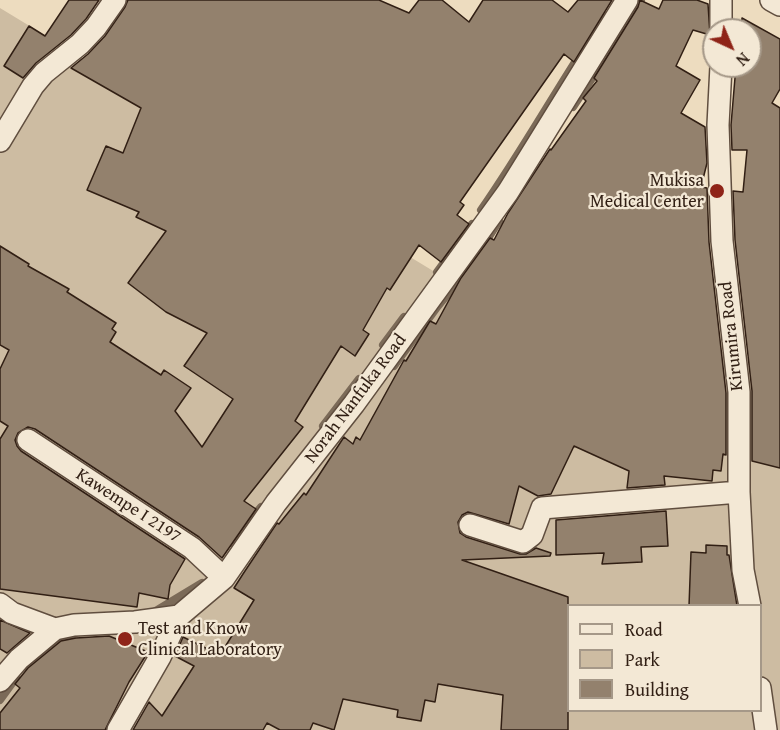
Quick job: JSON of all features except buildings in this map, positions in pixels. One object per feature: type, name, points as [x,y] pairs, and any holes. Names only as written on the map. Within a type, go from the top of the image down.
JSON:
[{"type":"street","points":[[0,141],[33,86],[44,73],[80,44],[96,27],[115,0]]},
{"type":"street","name":"Norah Nanfuka Road","points":[[179,616],[224,578],[276,503],[354,404],[508,192],[627,0]]},
{"type":"street","points":[[721,0],[721,18]]},
{"type":"street","points":[[771,0],[780,5]]},
{"type":"street","name":"Kirumira Road","points":[[720,78],[719,181],[726,287],[739,392],[739,492],[743,570],[750,604]]},
{"type":"street","name":"Kawempe I 2197","points":[[28,440],[192,548],[224,578]]},
{"type":"street","points":[[471,525],[523,542],[532,535],[542,508],[739,492]]},
{"type":"street","points":[[0,604],[12,613],[55,629]]},
{"type":"street","points":[[0,681],[19,659],[55,629],[74,625],[135,622],[179,616]]},
{"type":"street","points":[[118,730],[160,657],[179,616]]},
{"type":"street","points":[[762,702],[766,730]]},
{"type":"green space","points":[[0,8],[481,300],[780,364],[780,730],[0,730]]},
{"type":"waterway","points":[[573,107],[641,0]]},
{"type":"waterway","points":[[481,210],[605,16]]},
{"type":"waterway","points":[[394,366],[467,271],[499,221]]},
{"type":"waterway","points":[[437,272],[472,224]]},
{"type":"waterway","points":[[383,345],[404,317]]},
{"type":"waterway","points":[[323,426],[359,379]]},
{"type":"waterway","points":[[231,543],[261,507]]},
{"type":"waterway","points":[[154,612],[202,583]]},
{"type":"waterway","points":[[25,666],[77,632]]},
{"type":"waterway","points":[[0,700],[16,678]]},
{"type":"waterway","points":[[105,730],[115,716]]},
{"type":"place","name":"Mukisa Medical Center","points":[[717,191]]},
{"type":"place","name":"Test and Know Clinical Laboratory","points":[[125,639]]}]
